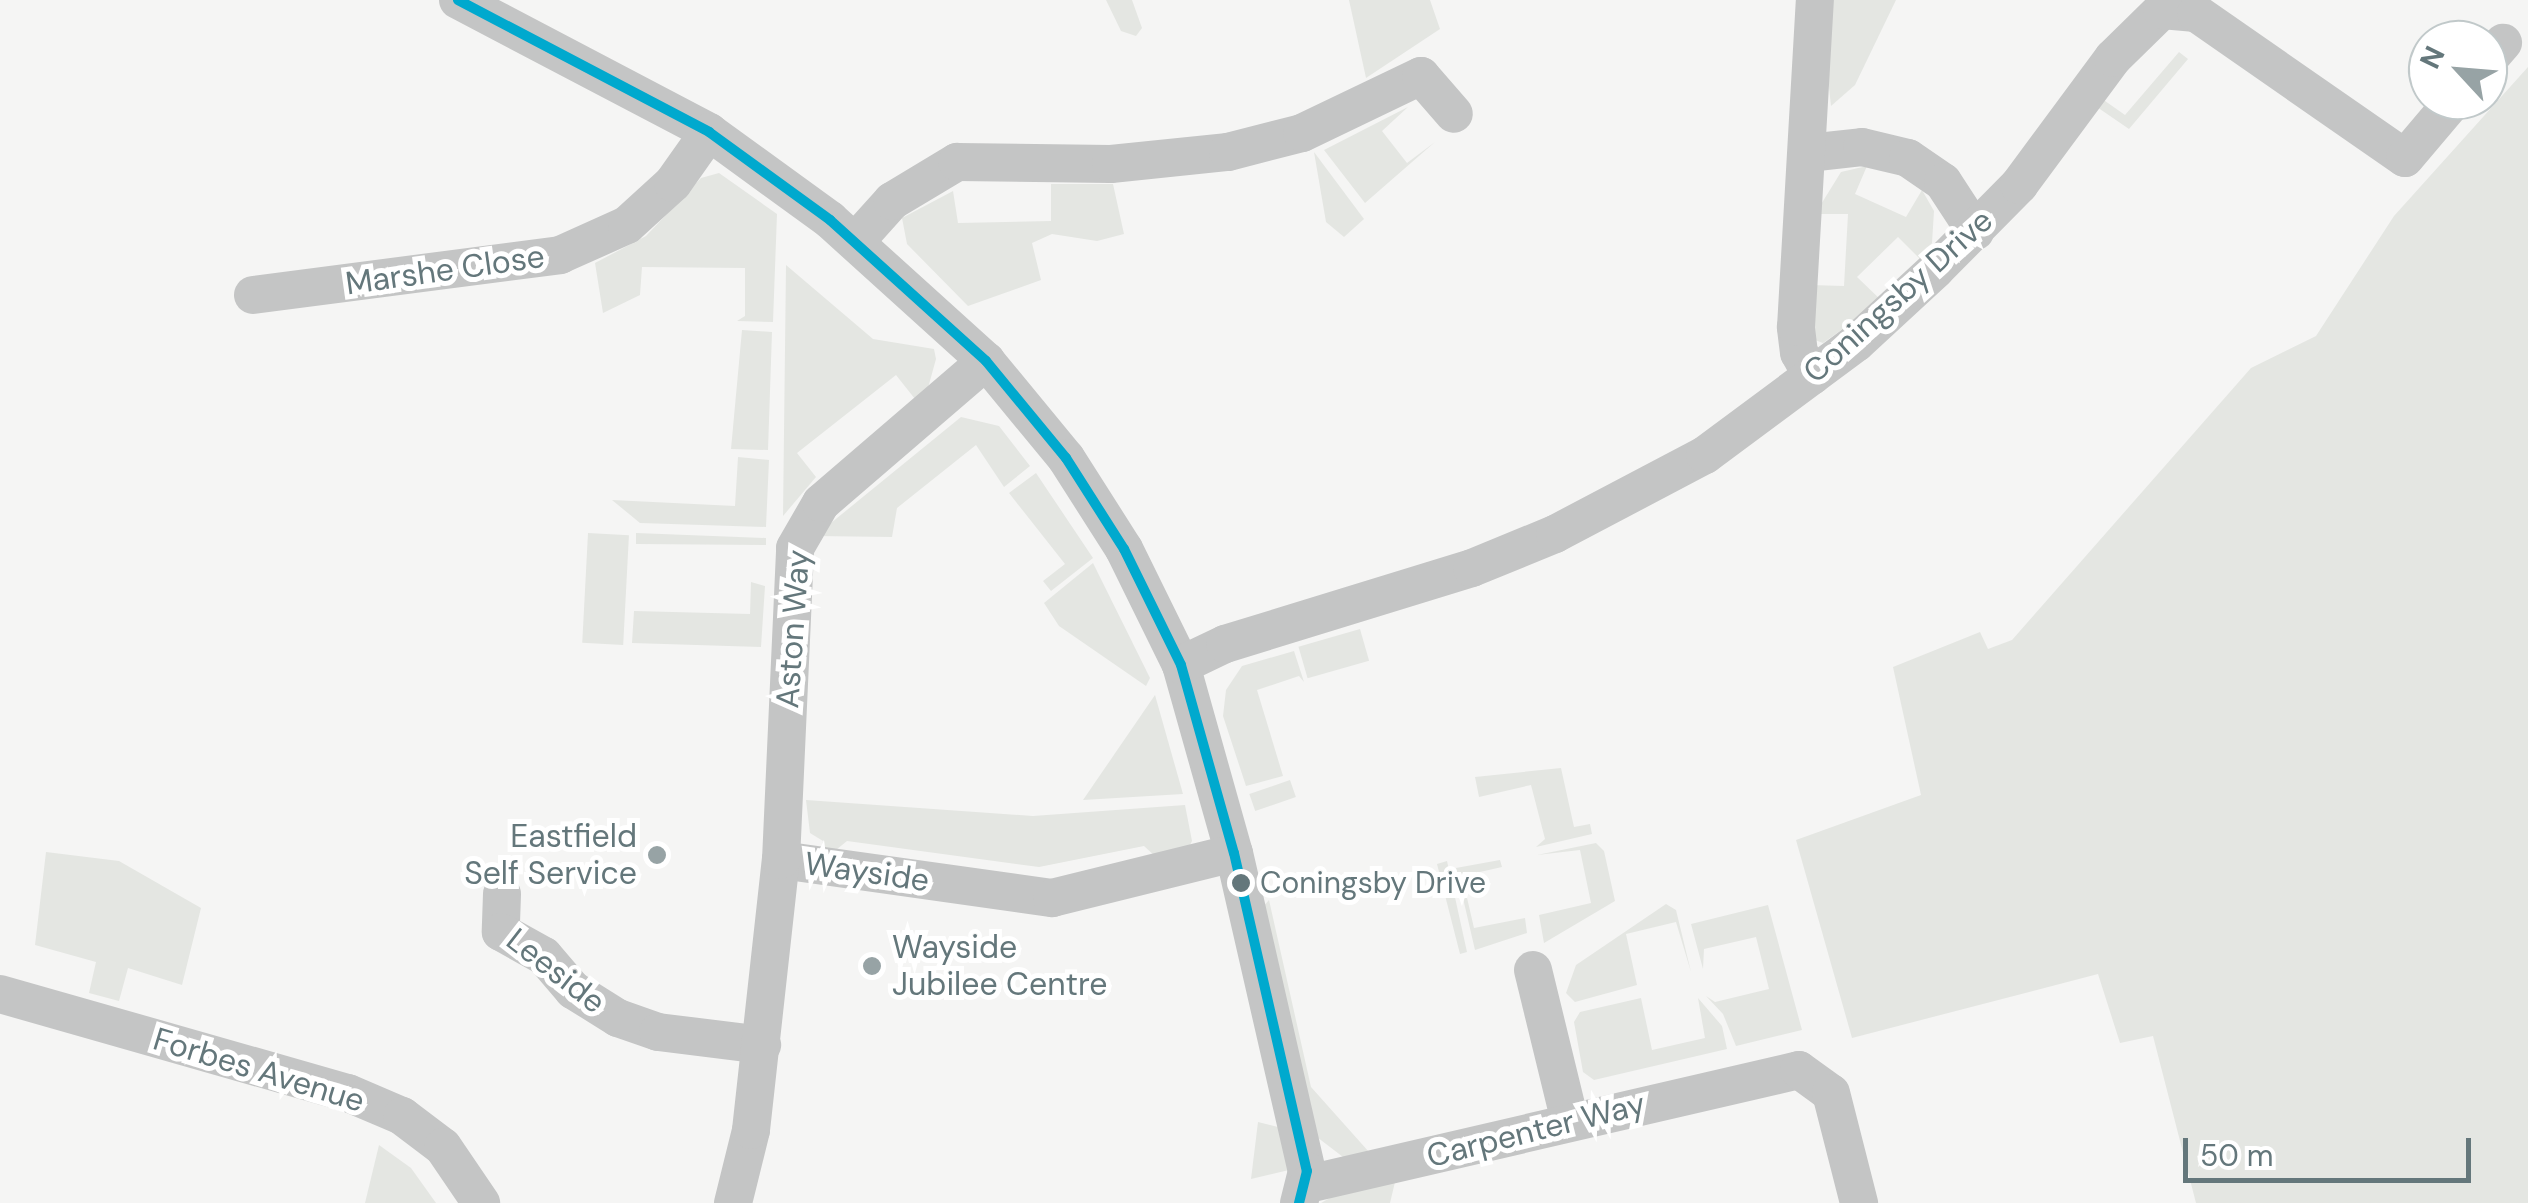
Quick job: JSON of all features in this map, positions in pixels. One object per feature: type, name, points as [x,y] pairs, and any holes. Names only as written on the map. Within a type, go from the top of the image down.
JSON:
[{"type":"street","points":[[458,0],[709,132],[856,241],[986,361],[1066,458],[1124,549],[1180,665],[1234,853],[1304,1193]]},
{"type":"street","points":[[1812,376],[1799,353],[1796,327],[1814,0]]},
{"type":"street","name":"Coningsby Drive","points":[[1180,665],[1226,644],[1472,568],[1555,534],[1705,455],[1812,376],[1975,231],[2050,147],[2113,58],[2162,10],[2196,12],[2405,158],[2437,120]]},
{"type":"street","points":[[856,241],[892,202],[956,162],[1111,164],[1228,152],[1302,132],[1422,76],[1454,114]]},
{"type":"street","name":"Marshe Close","points":[[252,295],[560,255],[627,224],[673,182],[709,132]]},
{"type":"street","points":[[1808,153],[1862,147],[1908,158],[1943,182],[1975,231]]},
{"type":"street","name":"Aston Way","points":[[781,860],[793,579],[803,526],[986,361]]},
{"type":"street","name":"Wayside","points":[[733,1203],[744,1174],[781,860],[1052,898],[1234,853]]},
{"type":"street","name":"Leeside","points":[[502,894],[501,932],[544,956],[573,990],[618,1018],[658,1032],[762,1045]]},
{"type":"street","points":[[1533,970],[1570,1122]]},
{"type":"street","name":"Forbes Avenue","points":[[0,994],[348,1093],[402,1116],[443,1147],[481,1203]]},
{"type":"street","name":"Carpenter Way","points":[[1304,1193],[1784,1070],[1815,1076],[1830,1093],[1859,1203]]},
{"type":"shaded area","points":[[1106,0],[1132,0],[1142,28],[1136,36],[1121,31]]},
{"type":"shaded area","points":[[1349,0],[1430,0],[1440,29],[1366,78]]},
{"type":"shaded area","points":[[1833,0],[1896,0],[1855,85],[1831,106],[1826,60]]},
{"type":"shaded area","points":[[2179,52],[2188,59],[2129,129],[2094,105],[2098,96],[2125,115]]},
{"type":"shaded area","points":[[2528,67],[2528,1203],[2196,1203],[2153,1036],[2120,1043],[2098,974],[1852,1038],[1796,840],[1921,795],[1893,667],[1980,632],[1988,649],[2012,640],[2251,368],[2316,336],[2394,216],[2480,120],[2508,120],[2508,89]]},
{"type":"shaded area","points":[[1408,107],[1382,131],[1407,163],[1435,142],[1365,203],[1324,150]]},
{"type":"shaded area","points":[[1314,152],[1364,219],[1344,237],[1326,222]]},
{"type":"shaded area","points":[[1867,166],[1855,194],[1906,217],[1922,190],[1934,211],[1932,243],[1923,262],[1898,237],[1857,277],[1882,301],[1823,343],[1815,340],[1810,285],[1844,286],[1848,214],[1815,214],[1841,172]]},
{"type":"shaded area","points":[[719,173],[777,214],[773,322],[737,321],[745,316],[745,268],[642,267],[640,295],[603,313],[595,263],[646,236],[701,178]]},
{"type":"shaded area","points":[[1051,184],[1113,184],[1124,234],[1097,241],[1052,234],[1032,243],[1041,280],[968,306],[907,244],[902,218],[953,191],[958,223],[1051,221]]},
{"type":"shaded area","points":[[786,265],[873,339],[934,349],[936,359],[928,388],[915,399],[896,375],[797,453],[816,477],[783,516]]},
{"type":"shaded area","points":[[742,330],[772,332],[768,450],[731,449]]},
{"type":"shaded area","points":[[961,417],[999,426],[1030,466],[1004,487],[976,445],[897,508],[892,537],[815,536]]},
{"type":"shaded area","points":[[738,457],[769,460],[766,527],[640,523],[612,500],[735,506]]},
{"type":"shaded area","points":[[1036,473],[1093,558],[1051,591],[1043,581],[1065,564],[1009,493]]},
{"type":"shaded area","points":[[588,533],[629,535],[623,645],[582,643]]},
{"type":"shaded area","points":[[636,533],[766,538],[766,545],[636,544]]},
{"type":"shaded area","points":[[1093,563],[1150,678],[1146,686],[1059,626],[1044,603]]},
{"type":"shaded area","points":[[751,582],[765,586],[761,647],[632,643],[634,611],[750,614]]},
{"type":"shaded area","points":[[1360,629],[1369,661],[1308,678],[1298,647]]},
{"type":"shaded area","points":[[1294,651],[1304,682],[1299,676],[1257,690],[1283,776],[1246,786],[1223,716],[1226,690],[1242,666]]},
{"type":"shaded area","points":[[1155,695],[1183,794],[1083,800]]},
{"type":"shaded area","points":[[1561,768],[1574,827],[1590,824],[1592,834],[1536,847],[1545,839],[1531,785],[1479,797],[1475,777]]},
{"type":"shaded area","points":[[1290,780],[1296,797],[1255,811],[1249,794]]},
{"type":"shaded area","points":[[806,800],[1033,816],[1185,805],[1192,841],[1188,849],[1156,857],[1144,846],[1039,867],[847,841],[831,854],[821,852],[823,841],[810,833]]},
{"type":"shaded area","points":[[1596,843],[1604,851],[1615,901],[1544,943],[1539,915],[1591,903],[1580,850],[1537,855]]},
{"type":"shaded area","points":[[46,852],[119,861],[201,908],[182,985],[128,968],[119,1001],[89,993],[96,962],[35,945]]},
{"type":"shaded area","points":[[1500,860],[1502,867],[1462,876],[1474,928],[1525,918],[1527,933],[1475,950],[1456,868]]},
{"type":"shaded area","points":[[1447,861],[1467,952],[1460,954],[1437,864]]},
{"type":"shaded area","points":[[1269,900],[1311,1087],[1369,1152],[1343,1157],[1313,1134],[1262,908]]},
{"type":"shaded area","points":[[1666,904],[1676,910],[1691,972],[1676,922],[1626,934],[1637,985],[1575,1002],[1566,993],[1576,965]]},
{"type":"shaded area","points":[[1768,905],[1802,1030],[1736,1046],[1723,1014],[1706,996],[1715,1002],[1769,989],[1756,937],[1704,949],[1703,969],[1691,924]]},
{"type":"shaded area","points":[[1641,998],[1652,1050],[1705,1038],[1698,998],[1722,1026],[1727,1049],[1594,1080],[1583,1072],[1574,1022],[1580,1012]]},
{"type":"shaded area","points":[[1258,1122],[1278,1127],[1289,1170],[1251,1179]]},
{"type":"shaded area","points":[[379,1145],[411,1168],[436,1203],[365,1203]]},
{"type":"shaded area","points":[[1395,1182],[1390,1203],[1321,1203],[1335,1195]]},
{"type":"transit line","points":[[458,0],[709,132],[830,220],[986,361],[1066,458],[1124,549],[1181,665],[1234,853],[1307,1171],[1299,1203]]},
{"type":"place","name":"Eastfield Self Service","points":[[657,855]]},
{"type":"place","name":"Coningsby Drive","points":[[1241,883]]},
{"type":"place","name":"Wayside Jubilee Centre","points":[[872,966]]}]
